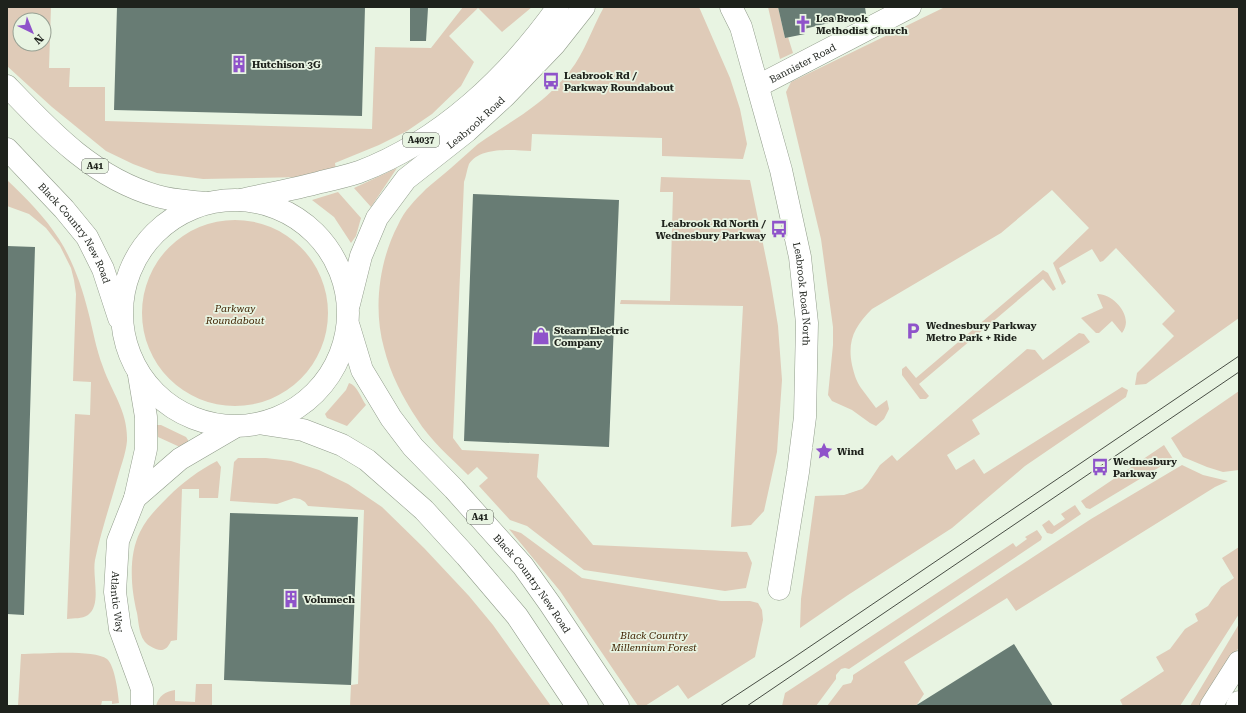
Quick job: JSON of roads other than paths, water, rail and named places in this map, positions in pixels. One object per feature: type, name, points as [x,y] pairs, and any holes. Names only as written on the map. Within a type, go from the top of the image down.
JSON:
[{"type":"main road","name":"Leabrook Road","points":[[241,200],[359,172],[396,155],[436,131],[473,102],[511,65],[558,7]]},
{"type":"main road","points":[[540,30],[563,18],[571,7]]},
{"type":"main road","name":"Leabrook Road","points":[[349,304],[361,256],[366,243],[378,218],[406,178],[467,131],[505,96],[554,45],[584,7]]},
{"type":"main road","name":"Leabrook Road North","points":[[731,7],[741,26],[781,170],[798,250],[807,323],[805,417],[798,472],[779,589]]},
{"type":"main road","name":"Bannister Road","points":[[758,86],[910,7]]},
{"type":"main road","name":"A41","points":[[7,86],[49,130],[75,152],[109,176],[138,190],[159,197],[206,204],[241,200],[265,204],[286,212],[304,222],[319,236],[331,252],[342,274],[349,304],[348,327],[344,347],[336,367],[319,390],[299,408],[264,424]]},
{"type":"main road","name":"Black Country New Road","points":[[7,149],[64,209],[87,237],[103,269],[122,328]]},
{"type":"main road","name":"A41","points":[[206,204],[174,218],[160,228],[146,243],[135,260],[128,276],[122,300],[122,328],[129,356],[139,375],[156,396],[174,410],[198,422],[233,428],[264,424],[303,430],[342,445],[367,460],[424,510],[466,556],[517,616],[577,706]]},
{"type":"main road","name":"Black Country New Road","points":[[348,327],[362,370],[391,418],[413,447],[523,566],[618,706]]},
{"type":"main road","name":"Atlantic Way","points":[[139,375],[146,417],[146,449],[135,498],[118,541],[116,592],[120,629],[142,689],[142,706]]},
{"type":"main road","name":"Atlantic Way","points":[[135,498],[180,460],[233,428]]},
{"type":"main road","points":[[1211,706],[1239,662]]},
{"type":"main road","points":[[1237,706],[1239,702]]},
{"type":"tram line","points":[[720,706],[1239,356]]},
{"type":"tram line","points":[[747,706],[1239,372]]},
{"type":"place","name":"Lea Brook Methodist Church","points":[[803,24]]},
{"type":"place","name":"Hutchison 3G","points":[[239,64]]},
{"type":"place","name":"Leabrook Rd / Parkway Roundabout","points":[[551,81]]},
{"type":"place","name":"Leabrook Rd North / Wednesbury Parkway","points":[[779,229]]},
{"type":"place","name":"Wednesbury Parkway Metro Park + Ride","points":[[913,331]]},
{"type":"place","name":"Stearn Electric Company","points":[[541,336]]},
{"type":"place","name":"Wind","points":[[824,451]]},
{"type":"place","name":"Wednesbury Parkway","points":[[1100,467]]},
{"type":"place","name":"Volumech","points":[[291,599]]},
{"type":"park label","name":"Parkway Roundabout","points":[[235,314]]},
{"type":"park label","name":"Black Country Millennium Forest","points":[[654,640]]}]
